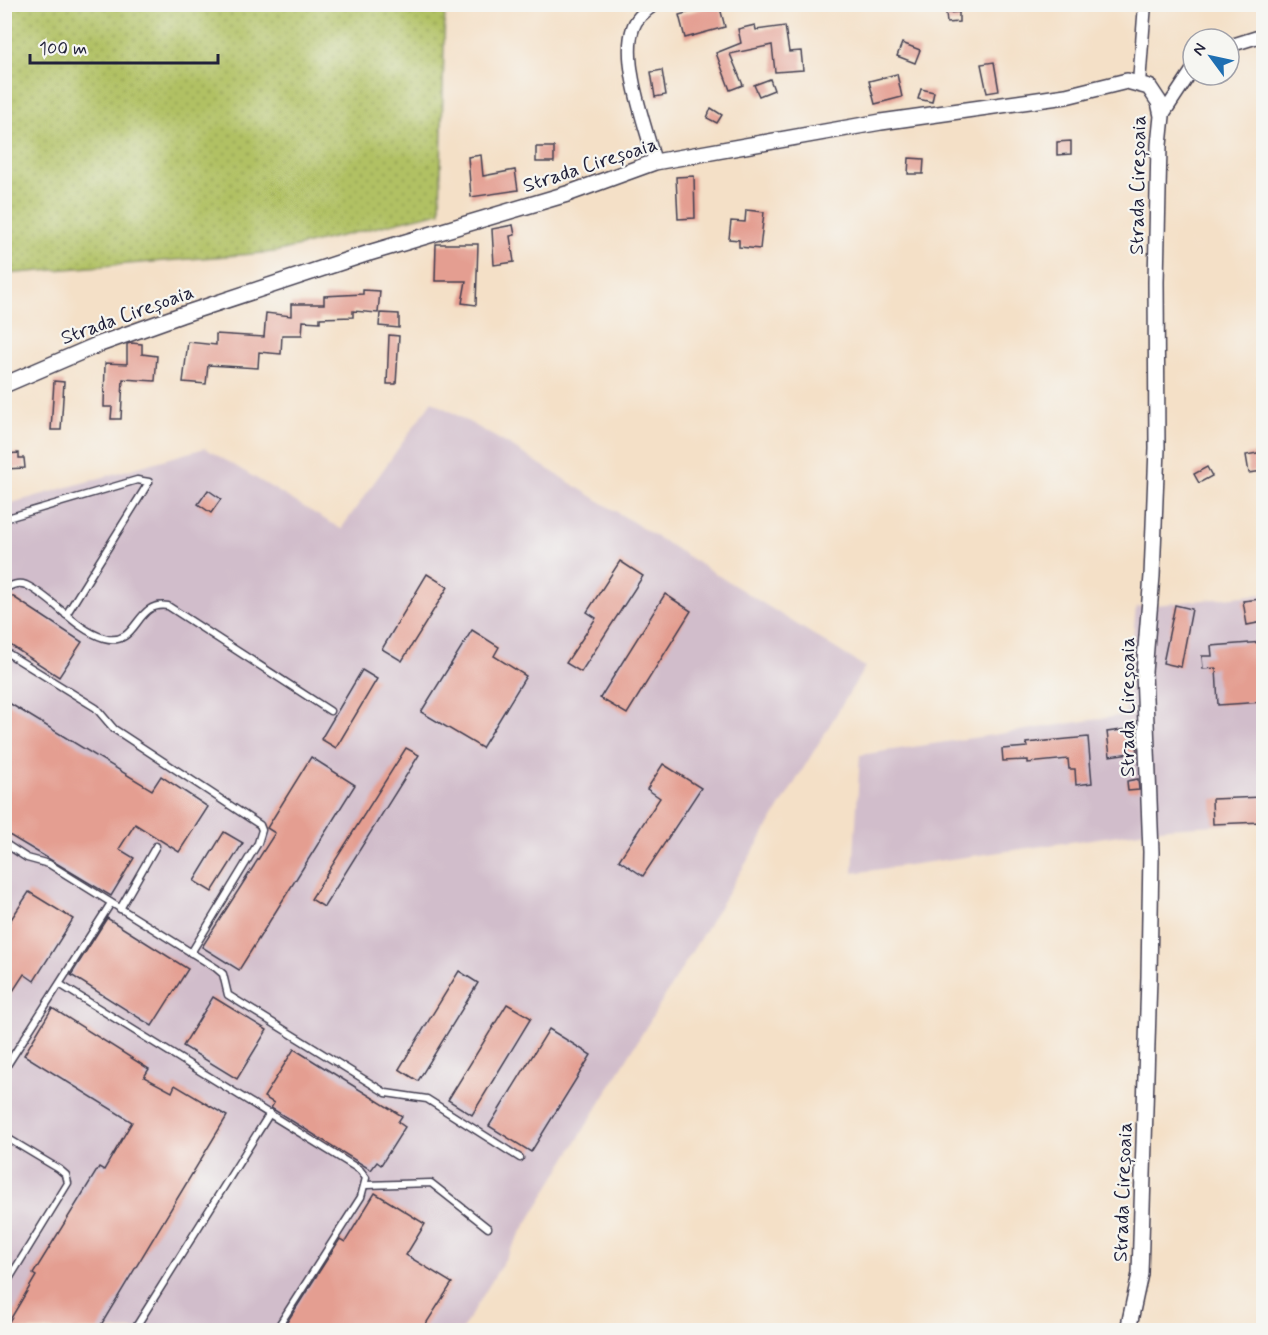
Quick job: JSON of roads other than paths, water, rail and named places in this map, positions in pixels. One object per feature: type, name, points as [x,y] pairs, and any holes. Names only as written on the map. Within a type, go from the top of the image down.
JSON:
[{"type":"street","points":[[655,4],[643,13],[633,27],[630,51],[656,162]]},
{"type":"street","points":[[1139,83],[1145,4]]},
{"type":"street","points":[[1241,42],[1263,35]]},
{"type":"street","name":"Strada Cireșoaia","points":[[4,385],[97,345],[181,315],[369,253],[557,197],[656,162],[881,122],[1066,96],[1127,81],[1149,87],[1159,102],[1162,116],[1159,145],[1156,271],[1157,448],[1152,576],[1144,672],[1151,852],[1140,1274],[1128,1330]]},
{"type":"street","points":[[1162,116],[1181,87]]},
{"type":"lane","points":[[4,519],[137,480],[149,482],[66,615]]},
{"type":"lane","points":[[4,589],[15,584],[26,585],[66,615],[103,637],[116,640],[131,632],[148,607],[159,604],[168,606],[330,711]]},
{"type":"lane","points":[[4,651],[96,708],[114,729],[260,825],[262,830],[258,843],[191,953]]},
{"type":"lane","points":[[4,843],[27,858],[49,864],[191,953],[223,974],[228,995],[386,1093],[427,1099],[520,1158]]},
{"type":"lane","points":[[120,909],[156,846]]},
{"type":"lane","points":[[4,1070],[61,985],[111,903]]},
{"type":"lane","points":[[61,985],[270,1113],[360,1170],[366,1178],[361,1197],[276,1330]]},
{"type":"lane","points":[[134,1330],[270,1113]]},
{"type":"lane","points":[[4,1136],[59,1169],[66,1175],[68,1184],[4,1287]]},
{"type":"lane","points":[[366,1185],[430,1183],[488,1228]]}]
